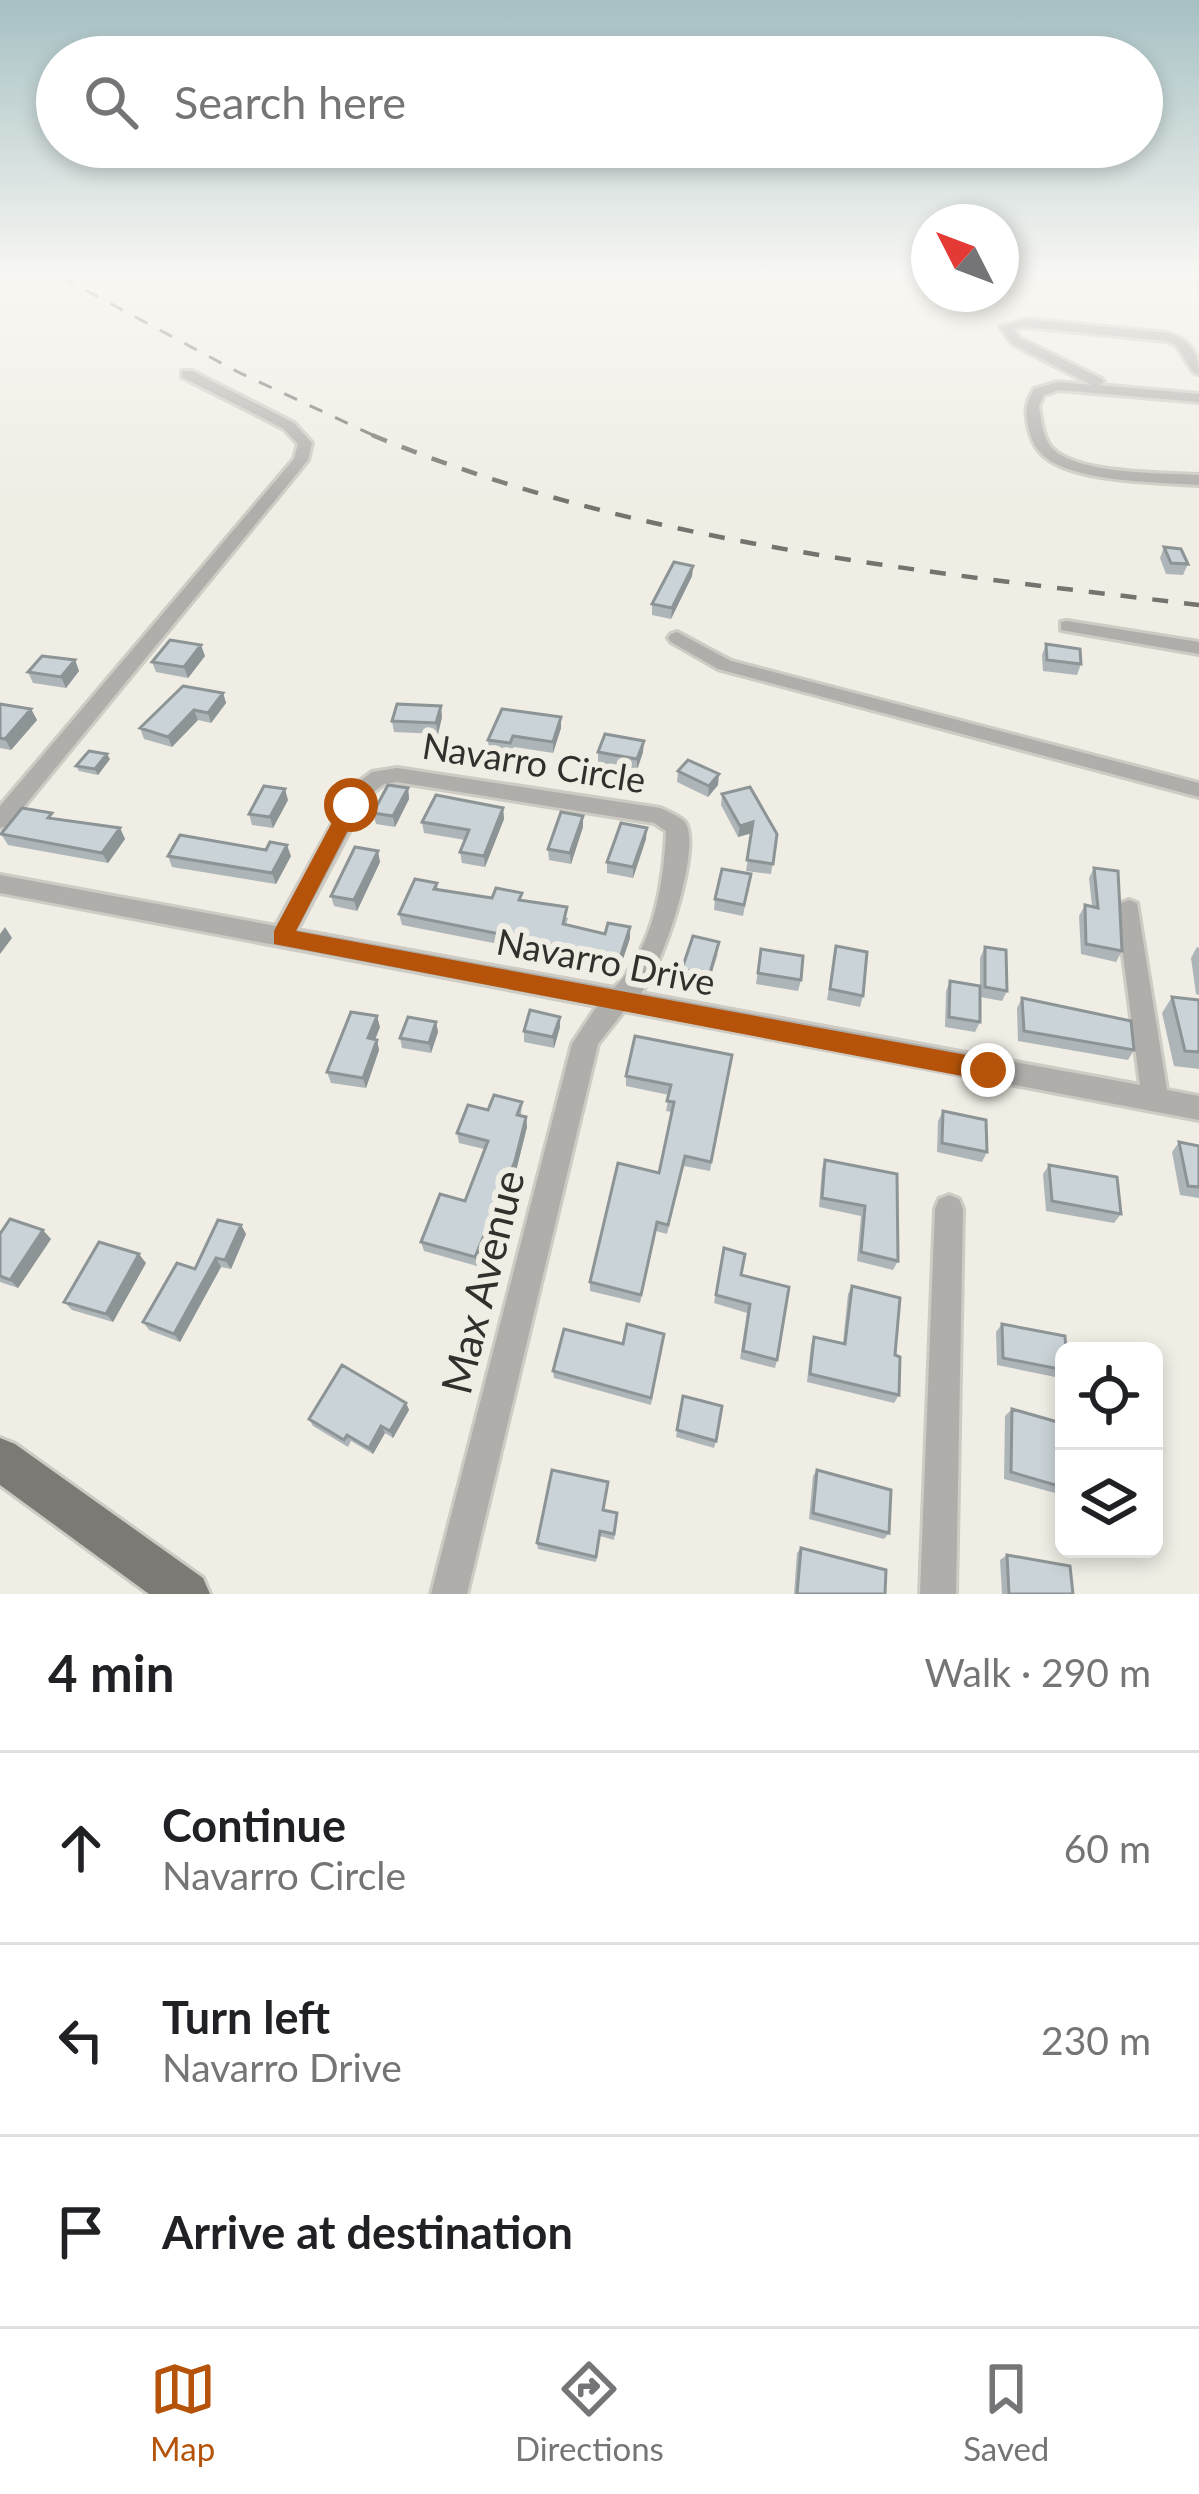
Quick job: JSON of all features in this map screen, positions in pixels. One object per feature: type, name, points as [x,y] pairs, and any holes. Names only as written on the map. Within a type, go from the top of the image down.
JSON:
[{"type":"main road","points":[[0,1459],[188,1594]]},
{"type":"street","points":[[1034,351],[1120,390]]},
{"type":"street","points":[[0,820],[301,460],[305,443],[289,426],[188,374]]},
{"type":"street","points":[[1199,398],[1058,386],[1039,392],[1032,406],[1034,424],[1050,454],[1087,467],[1199,480]]},
{"type":"street","points":[[1067,626],[1199,648]]},
{"type":"street","points":[[677,638],[725,665],[1199,790]]},
{"type":"street","name":"Navarro Circle","points":[[281,938],[351,805],[379,777],[397,775],[660,817],[677,829],[678,848],[650,962],[618,1001]]},
{"type":"street","name":"Navarro Drive","points":[[0,884],[1199,1108]]},
{"type":"street","points":[[1129,909],[1155,1100]]},
{"type":"street","name":"Max Avenue","points":[[449,1594],[585,1044],[591,1028],[618,1001]]},
{"type":"street","points":[[938,1594],[949,1209]]},
{"type":"building","points":[[1164,547],[1181,549],[1188,564],[1171,563]]},
{"type":"building","points":[[674,562],[693,566],[672,608],[652,604]]},
{"type":"building","points":[[170,640],[201,645],[184,667],[152,662]]},
{"type":"building","points":[[1046,644],[1080,649],[1081,664],[1047,660]]},
{"type":"building","points":[[42,656],[75,660],[61,677],[28,672]]},
{"type":"building","points":[[183,686],[223,693],[208,713],[194,710],[168,737],[140,728]]},
{"type":"building","points":[[0,704],[31,709],[5,739],[0,738]]},
{"type":"building","points":[[397,704],[441,706],[436,723],[392,721]]},
{"type":"building","points":[[502,709],[561,717],[553,742],[513,736],[510,743],[488,740]]},
{"type":"building","points":[[605,734],[644,741],[637,759],[598,752]]},
{"type":"building","points":[[89,751],[107,754],[95,769],[76,766]]},
{"type":"building","points":[[688,760],[719,774],[709,786],[678,771]]},
{"type":"building","points":[[388,785],[408,788],[393,816],[373,813]]},
{"type":"building","points":[[264,786],[285,789],[270,817],[249,814]]},
{"type":"building","points":[[750,787],[777,834],[773,864],[747,860],[753,822],[740,826],[722,794]]},
{"type":"building","points":[[436,795],[503,808],[484,856],[460,852],[469,830],[422,822]]},
{"type":"building","points":[[22,808],[52,813],[48,818],[120,828],[102,853],[1,834]]},
{"type":"building","points":[[561,812],[583,816],[570,853],[548,849]]},
{"type":"building","points":[[621,823],[647,828],[633,867],[607,862]]},
{"type":"building","points":[[180,835],[266,850],[270,842],[287,845],[272,873],[168,856]]},
{"type":"building","points":[[355,847],[378,851],[354,900],[331,896]]},
{"type":"building","points":[[1094,868],[1118,871],[1122,951],[1086,944],[1085,905],[1098,908]]},
{"type":"building","points":[[722,869],[751,874],[744,905],[715,899]]},
{"type":"building","points":[[415,879],[437,883],[434,889],[492,898],[496,888],[522,893],[519,900],[567,907],[563,924],[605,934],[608,923],[630,927],[620,958],[399,914]]},
{"type":"building","points":[[693,936],[719,942],[709,976],[682,969]]},
{"type":"building","points":[[836,946],[867,952],[863,996],[830,989]]},
{"type":"building","points":[[985,947],[1006,950],[1007,991],[985,987]]},
{"type":"building","points":[[761,949],[803,956],[801,980],[758,973]]},
{"type":"building","points":[[950,981],[980,986],[980,1022],[949,1017]]},
{"type":"building","points":[[1172,997],[1199,1000],[1199,1052],[1185,1051]]},
{"type":"building","points":[[1022,998],[1131,1021],[1134,1050],[1024,1031]]},
{"type":"building","points":[[530,1010],[560,1017],[553,1037],[524,1031]]},
{"type":"building","points":[[351,1012],[377,1016],[368,1038],[377,1040],[363,1078],[327,1072]]},
{"type":"building","points":[[408,1017],[436,1022],[429,1043],[400,1038]]},
{"type":"building","points":[[635,1036],[732,1055],[711,1162],[685,1156],[668,1225],[657,1222],[641,1295],[590,1282],[618,1163],[659,1173],[674,1102],[667,1101],[671,1085],[626,1076]]},
{"type":"building","points":[[494,1095],[522,1102],[517,1115],[526,1117],[515,1161],[475,1257],[421,1242],[440,1194],[465,1201],[488,1141],[457,1133],[468,1105],[488,1110]]},
{"type":"building","points":[[943,1111],[986,1120],[987,1152],[942,1143]]},
{"type":"building","points":[[1179,1142],[1199,1146],[1199,1187],[1188,1186]]},
{"type":"building","points":[[825,1160],[897,1174],[898,1261],[861,1252],[865,1206],[822,1198]]},
{"type":"building","points":[[1049,1165],[1117,1177],[1121,1214],[1052,1201]]},
{"type":"building","points":[[10,1219],[43,1230],[10,1280],[0,1276],[0,1234]]},
{"type":"building","points":[[218,1220],[241,1225],[225,1260],[216,1258],[174,1334],[143,1322],[177,1263],[195,1269]]},
{"type":"building","points":[[99,1242],[139,1254],[106,1314],[64,1302]]},
{"type":"building","points":[[724,1248],[745,1254],[741,1275],[789,1287],[777,1360],[743,1351],[750,1304],[716,1295]]},
{"type":"building","points":[[852,1286],[900,1298],[895,1355],[900,1357],[899,1395],[810,1374],[814,1337],[845,1344]]},
{"type":"building","points":[[627,1324],[664,1334],[651,1398],[553,1371],[564,1329],[623,1344]]},
{"type":"building","points":[[1002,1324],[1065,1336],[1065,1342],[1055,1342],[1055,1368],[1003,1358]]},
{"type":"building","points":[[342,1365],[406,1403],[390,1431],[381,1426],[369,1448],[347,1435],[344,1440],[309,1419]]},
{"type":"building","points":[[683,1396],[722,1406],[716,1441],[677,1430]]},
{"type":"building","points":[[1012,1409],[1055,1421],[1055,1485],[1011,1472]]},
{"type":"building","points":[[552,1470],[608,1482],[603,1510],[617,1513],[614,1534],[600,1531],[596,1557],[537,1543]]},
{"type":"building","points":[[817,1470],[891,1490],[889,1533],[813,1513]]},
{"type":"building","points":[[801,1548],[886,1570],[885,1594],[797,1594]]},
{"type":"building","points":[[1007,1555],[1070,1566],[1073,1594],[1009,1594]]},
{"type":"railway","points":[[200,351],[375,436]]},
{"type":"railway","points":[[375,436],[471,472],[675,528],[884,565],[1199,605]]},
{"type":"railway","points":[[375,436],[379,438]]},
{"type":"route","points":[[351,805],[281,938],[988,1070]]}]
